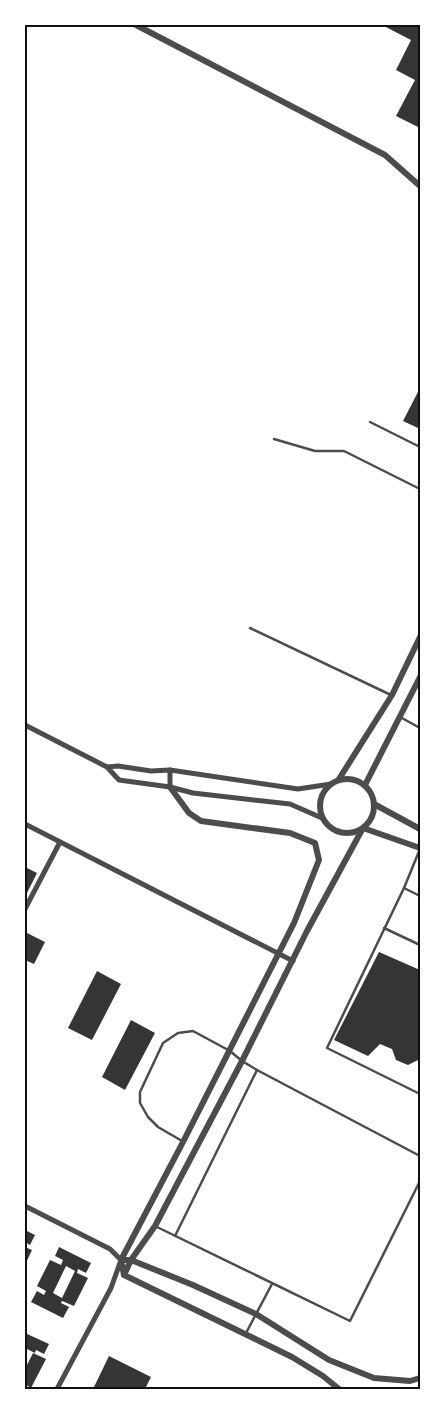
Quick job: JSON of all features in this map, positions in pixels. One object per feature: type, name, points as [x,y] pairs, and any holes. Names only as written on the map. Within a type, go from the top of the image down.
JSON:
[{"type":"street","points":[[136,25],[385,155],[420,186]]},
{"type":"street","points":[[322,818],[320,799],[324,791],[339,779],[392,696],[420,637]]},
{"type":"street","points":[[366,785],[420,677]]},
{"type":"street","points":[[25,725],[107,767],[118,780],[170,787],[193,793],[290,804],[322,818],[336,831],[345,833],[363,828],[420,849]]},
{"type":"street","points":[[107,767],[118,766],[151,772],[170,770],[298,789],[331,784]]},
{"type":"street","points":[[57,1389],[111,1288],[120,1260],[183,1142],[294,923],[319,860],[315,843],[306,838],[290,833],[200,821],[189,812],[170,787],[170,770]]},
{"type":"street","points":[[124,1275],[131,1260],[156,1226],[242,1062],[342,863],[373,814],[373,797],[366,785],[358,780],[339,779]]},
{"type":"street","points":[[374,804],[420,829]]},
{"type":"street","points":[[25,824],[293,961]]},
{"type":"street","points":[[25,909],[60,842]]},
{"type":"street","points":[[25,1206],[110,1249],[120,1260],[124,1275],[292,1357],[323,1376],[339,1389]]},
{"type":"street","points":[[120,1260],[131,1260],[193,1285],[256,1314],[329,1360],[374,1378],[410,1381],[420,1378]]},
{"type":"lane","points":[[370,422],[420,447]]},
{"type":"lane","points":[[274,439],[315,451],[344,451],[420,489]]},
{"type":"lane","points":[[250,628],[392,696]]},
{"type":"lane","points":[[399,717],[420,728]]},
{"type":"lane","points":[[420,849],[404,888],[328,1048],[420,1094]]},
{"type":"lane","points":[[404,888],[420,896]]},
{"type":"lane","points":[[384,928],[420,945]]},
{"type":"lane","points":[[183,1142],[158,1127],[148,1117],[140,1103],[140,1092],[163,1043],[178,1033],[193,1031],[230,1050],[242,1062],[420,1156]]},
{"type":"lane","points":[[175,1236],[257,1070]]},
{"type":"lane","points":[[156,1226],[350,1322],[420,1181]]},
{"type":"lane","points":[[246,1334],[272,1284]]},
{"type":"building","points":[[382,25],[420,25],[420,128],[396,116],[415,80],[396,70],[411,40]]},
{"type":"building","points":[[420,388],[420,429],[403,421]]},
{"type":"building","points":[[25,867],[37,873],[25,897]]},
{"type":"building","points":[[25,932],[45,942],[34,964],[25,960]]},
{"type":"building","points":[[379,952],[420,970],[420,1059],[408,1065],[396,1060],[392,1049],[380,1044],[368,1056],[334,1040]]},
{"type":"building","points":[[97,971],[121,984],[92,1040],[68,1028]]},
{"type":"building","points":[[131,1020],[155,1033],[125,1090],[102,1077]]},
{"type":"building","points":[[25,1230],[35,1235],[30,1245],[25,1242]]},
{"type":"building","points":[[25,1247],[32,1250],[25,1265]]},
{"type":"building","points":[[59,1247],[91,1263],[86,1273],[78,1269],[77,1273],[88,1278],[74,1306],[62,1301],[61,1303],[69,1307],[63,1318],[31,1302],[37,1291],[44,1295],[46,1291],[37,1286],[50,1260],[61,1265],[63,1260],[55,1256]],"holes":[[[66,1266],[75,1271],[62,1298],[53,1293]]]},
{"type":"building","points":[[25,1333],[49,1344],[44,1354],[36,1350],[35,1353],[25,1348]]},
{"type":"building","points":[[33,1353],[46,1359],[31,1388],[25,1384],[25,1369]]},
{"type":"building","points":[[109,1356],[151,1377],[145,1389],[93,1389]]}]
